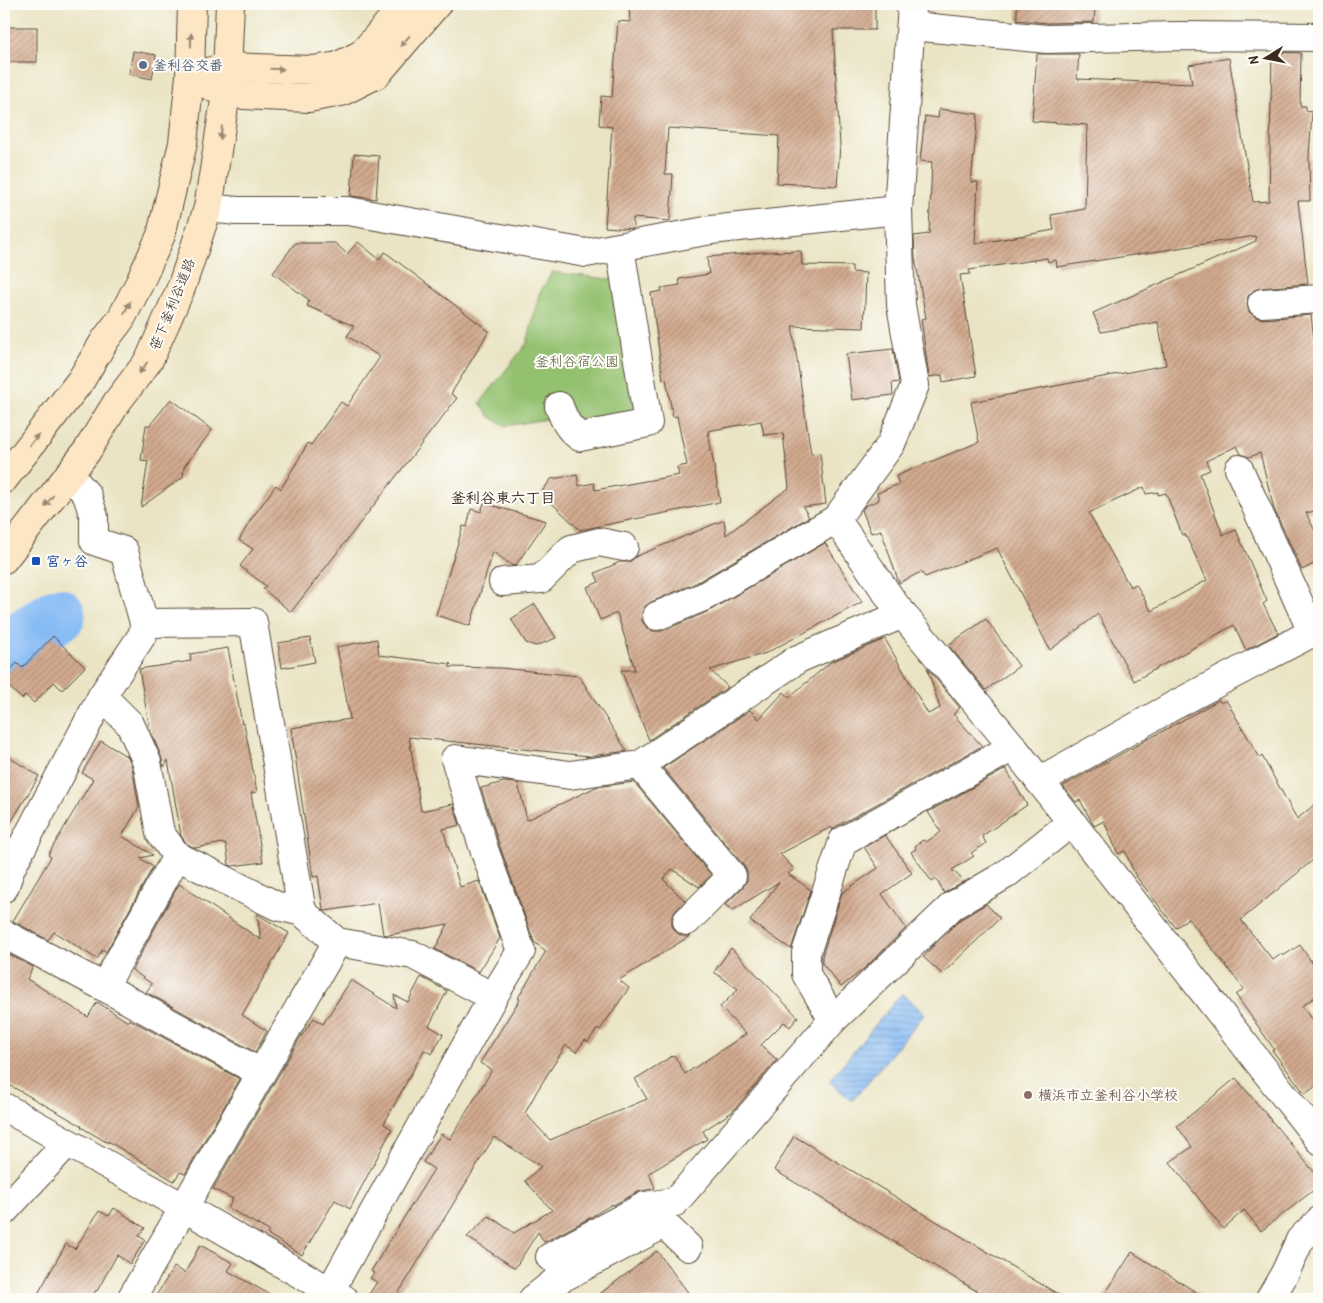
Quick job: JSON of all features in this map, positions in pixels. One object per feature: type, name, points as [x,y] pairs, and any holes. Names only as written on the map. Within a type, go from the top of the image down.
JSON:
[{"type":"street","points":[[4,479],[81,380],[105,340],[121,319],[161,235],[183,143],[190,76],[192,4]]},
{"type":"street","name":"笹下釜利谷道路","points":[[4,559],[87,451],[117,402],[149,360],[181,288],[208,208],[226,94],[230,4]]},
{"type":"street","points":[[190,76],[228,67],[313,70],[338,66],[362,54],[405,4]]},
{"type":"street","points":[[190,76],[226,94],[309,98],[341,92],[377,74],[437,4]]},
{"type":"street","points":[[657,616],[703,597],[836,519],[891,444],[915,385],[900,305],[898,210],[911,15],[1047,39],[1178,36],[1319,36]]},
{"type":"street","points":[[208,208],[237,211],[348,211],[586,253],[711,230],[898,210]]},
{"type":"street","points":[[559,406],[572,432],[580,437],[648,423],[620,247]]},
{"type":"street","points":[[1262,303],[1319,299]]},
{"type":"street","points":[[1039,781],[1173,706],[1316,631],[1240,469]]},
{"type":"street","points":[[4,888],[11,868],[102,696],[143,634],[144,623],[124,551],[94,541],[94,517],[87,494],[69,474]]},
{"type":"street","points":[[836,519],[903,614],[1013,747],[1319,1140]]},
{"type":"street","points":[[503,582],[541,579],[571,549],[599,542],[624,547]]},
{"type":"street","points":[[4,1107],[337,1295],[493,997],[521,951],[455,759],[570,775],[640,765],[798,659],[903,614]]},
{"type":"street","points":[[144,623],[253,622],[302,912]]},
{"type":"street","points":[[102,696],[130,724],[147,762],[160,833],[177,856],[277,906],[302,912],[337,942],[413,955],[493,997]]},
{"type":"street","points":[[833,1020],[806,974],[806,953],[844,841],[1013,747]]},
{"type":"street","points":[[640,765],[732,876],[687,921]]},
{"type":"street","points":[[550,1258],[645,1206],[675,1202],[833,1020],[952,906],[1005,875],[1072,822]]},
{"type":"street","points":[[104,987],[177,856]]},
{"type":"street","points":[[4,934],[261,1073]]},
{"type":"street","points":[[130,1299],[337,942]]},
{"type":"street","points":[[4,1211],[68,1143]]},
{"type":"street","points":[[1270,1299],[1300,1240],[1319,1222]]},
{"type":"street","points":[[533,1299],[556,1281],[664,1224],[688,1247]]},
{"type":"green space","name":"釜利谷宿公園","points":[[552,272],[608,279],[615,278],[637,414],[586,424],[570,412],[553,418],[506,426],[490,417],[480,403],[527,343],[539,294]]},
{"type":"water","points":[[902,993],[925,1014],[852,1101],[829,1081]]},
{"type":"building","points":[[629,4],[875,4],[875,30],[833,30],[840,145],[837,186],[777,183],[779,136],[668,128],[665,174],[673,174],[670,221],[633,218],[633,229],[605,227],[612,127],[599,125],[601,96],[612,97],[618,21],[630,22]]},
{"type":"building","points":[[1017,4],[1095,4],[1094,22],[1048,23],[1017,20]]},
{"type":"building","points":[[4,27],[37,27],[37,62],[4,62]]},
{"type":"building","name":"釜利谷交番","points":[[133,51],[156,55],[152,79],[129,74]]},
{"type":"building","points":[[1272,52],[1301,53],[1300,106],[1306,106],[1306,111],[1312,112],[1309,157],[1310,201],[1298,201],[1308,284],[1254,290],[1248,296],[1247,305],[1249,312],[1263,319],[1311,315],[1314,340],[1319,340],[1319,510],[1306,513],[1319,539],[1319,561],[1302,570],[1274,509],[1260,453],[1249,457],[1241,454],[1237,446],[1206,461],[1210,470],[1200,474],[1223,535],[1236,530],[1267,601],[1263,604],[1278,633],[1246,650],[1234,625],[1134,681],[1098,614],[1050,650],[997,548],[925,577],[921,572],[899,583],[881,530],[871,533],[862,510],[865,506],[879,500],[877,493],[899,484],[896,476],[979,442],[971,402],[1166,365],[1158,322],[1101,332],[1093,313],[1256,241],[1255,236],[1057,267],[1056,260],[1048,262],[1047,258],[969,270],[970,274],[960,275],[976,376],[943,382],[942,375],[929,377],[921,319],[926,318],[915,258],[914,236],[929,234],[932,162],[920,161],[925,116],[938,118],[939,109],[978,114],[971,182],[978,182],[975,244],[1054,230],[1051,215],[1085,209],[1087,125],[1032,121],[1037,54],[1079,54],[1077,79],[1192,84],[1189,65],[1229,58],[1253,202],[1269,201]],"holes":[[[1144,487],[1146,494],[1158,492],[1158,495],[1166,493],[1182,535],[1185,534],[1207,580],[1151,611],[1136,584],[1130,587],[1089,513]]]},
{"type":"building","points":[[354,154],[379,156],[376,199],[351,196]]},
{"type":"building","points":[[358,242],[379,259],[385,252],[489,331],[451,394],[457,398],[291,612],[263,589],[266,586],[240,566],[253,549],[239,540],[276,485],[281,489],[308,443],[311,445],[341,402],[347,406],[380,357],[347,336],[354,326],[307,306],[309,300],[273,273],[295,243],[335,243],[347,254]]},
{"type":"building","points":[[801,251],[802,265],[852,266],[852,272],[866,273],[864,328],[792,326],[811,454],[820,453],[826,504],[803,507],[809,517],[696,583],[651,602],[644,607],[642,621],[648,629],[662,631],[709,611],[825,543],[862,602],[766,653],[710,670],[728,687],[649,740],[621,670],[635,670],[617,613],[600,620],[587,587],[599,582],[595,573],[620,562],[629,562],[637,556],[724,520],[726,535],[789,488],[783,433],[764,435],[761,421],[708,431],[720,502],[580,530],[541,493],[551,479],[577,475],[579,486],[594,483],[595,490],[679,475],[677,467],[687,465],[677,416],[673,417],[666,379],[663,380],[651,293],[662,291],[661,288],[680,285],[679,279],[709,274],[707,257]]},
{"type":"building","points":[[893,349],[899,382],[892,383],[893,395],[852,400],[846,354]]},
{"type":"building","points":[[171,399],[212,430],[184,467],[183,477],[141,507],[148,461],[141,460],[146,425],[150,425]]},
{"type":"building","points":[[484,503],[546,521],[516,565],[513,566],[493,552],[470,626],[436,615],[463,526],[467,527],[471,509],[481,512]]},
{"type":"building","points":[[535,604],[556,638],[536,646],[526,643],[511,619]]},
{"type":"building","points":[[986,619],[1019,666],[986,690],[948,645]]},
{"type":"building","points":[[53,636],[85,667],[62,690],[54,682],[34,703],[25,695],[22,699],[4,682],[4,677],[17,663],[22,668]]},
{"type":"building","points":[[310,638],[315,662],[282,668],[278,643]]},
{"type":"building","points":[[377,639],[379,655],[451,664],[449,667],[501,668],[579,676],[627,751],[585,757],[589,756],[409,737],[421,811],[453,804],[460,825],[443,829],[460,887],[479,881],[500,938],[479,972],[435,949],[448,924],[388,935],[383,934],[378,903],[325,911],[323,909],[318,876],[313,877],[291,728],[350,719],[337,647]]},
{"type":"building","points":[[885,639],[928,714],[940,708],[927,668],[960,708],[953,714],[982,746],[835,827],[833,830],[831,827],[780,854],[794,869],[788,874],[811,890],[791,949],[750,921],[779,882],[733,910],[725,905],[743,887],[747,880],[747,872],[663,768],[750,710],[759,719],[784,692],[789,697],[831,662]]},
{"type":"building","points":[[228,648],[257,792],[251,793],[263,862],[232,866],[229,865],[226,844],[195,848],[187,844],[181,836],[168,760],[164,767],[150,730],[139,669],[191,661],[190,654]]},
{"type":"building","points":[[1219,700],[1221,703],[1226,700],[1260,758],[1262,756],[1297,819],[1319,801],[1319,855],[1241,920],[1273,960],[1300,945],[1319,973],[1319,994],[1302,1006],[1319,1030],[1319,1084],[1305,1094],[1272,1050],[1274,1049],[1236,995],[1244,989],[1188,918],[1176,928],[1135,875],[1125,851],[1118,854],[1104,821],[1094,826],[1080,800],[1076,802],[1063,786]]},
{"type":"building","points":[[101,741],[128,757],[132,767],[139,807],[122,836],[153,855],[140,858],[153,867],[106,952],[103,949],[97,959],[54,932],[48,940],[13,921],[51,857],[48,855],[93,779],[82,773]]},
{"type":"building","points":[[4,754],[39,776],[4,834]]},
{"type":"building","points":[[1006,769],[1027,805],[982,836],[986,843],[971,853],[974,856],[952,870],[964,881],[944,893],[936,879],[932,882],[911,852],[923,840],[926,842],[941,832],[928,812]]},
{"type":"building","points":[[504,782],[518,783],[527,820],[596,787],[634,782],[711,875],[699,887],[672,869],[663,879],[685,901],[672,916],[672,926],[682,936],[690,936],[619,980],[629,988],[600,1030],[598,1028],[588,1042],[585,1040],[576,1052],[566,1045],[525,1113],[550,1140],[647,1099],[635,1079],[674,1055],[685,1074],[746,1034],[720,1007],[738,989],[714,972],[731,948],[798,1017],[790,1027],[784,1022],[761,1045],[777,1060],[732,1112],[703,1131],[707,1139],[649,1173],[655,1188],[638,1192],[612,1204],[544,1242],[538,1232],[515,1268],[467,1237],[489,1216],[514,1233],[552,1210],[525,1181],[541,1166],[494,1137],[395,1299],[366,1299],[377,1282],[370,1278],[374,1273],[371,1271],[434,1169],[423,1162],[441,1134],[450,1139],[492,1070],[480,1063],[520,999],[518,998],[546,951],[534,942],[481,788]]},
{"type":"building","points":[[885,835],[912,873],[882,894],[906,928],[867,966],[841,987],[822,963],[822,956],[842,893],[878,868],[864,847]]},
{"type":"building","points":[[179,884],[261,940],[257,914],[289,933],[242,1015],[267,1031],[255,1052],[146,992],[152,984],[132,970]]},
{"type":"building","points":[[986,904],[1000,918],[942,974],[923,957],[961,919]]},
{"type":"building","points":[[4,952],[33,967],[27,979],[88,1017],[97,1002],[128,1022],[129,1019],[240,1079],[185,1174],[180,1172],[174,1181],[4,1082]]},
{"type":"building","points":[[421,977],[447,991],[429,1026],[443,1034],[432,1054],[424,1050],[384,1124],[392,1129],[350,1209],[335,1200],[302,1255],[267,1234],[269,1231],[228,1208],[233,1199],[213,1189],[300,1038],[314,1018],[323,1024],[351,980],[396,1008],[394,995],[408,1002]]},
{"type":"building","points":[[1236,1078],[1319,1178],[1319,1186],[1261,1231],[1244,1210],[1223,1229],[1170,1162],[1192,1147],[1177,1126]]},
{"type":"building","points":[[794,1136],[1066,1299],[990,1299],[774,1170]]},
{"type":"building","points":[[114,1208],[145,1228],[139,1236],[145,1240],[130,1264],[117,1255],[91,1299],[35,1299],[66,1244],[75,1249],[99,1211],[109,1216]]},
{"type":"building","points":[[200,1245],[233,1263],[228,1271],[278,1299],[154,1299],[174,1267],[185,1273]]},
{"type":"building","points":[[657,1251],[693,1299],[593,1299]]},
{"type":"building","points":[[1132,1252],[1207,1299],[1102,1299]]},
{"type":"waterway","points":[[4,649],[58,615]]},
{"type":"place","name":"釜利谷交番","points":[[143,65]]},
{"type":"place","name":"宮ヶ谷","points":[[36,561]]},
{"type":"place","name":"横浜市立釜利谷小学校","points":[[1028,1095]]},
{"type":"district","name":"釜利谷東六丁目","points":[[503,498]]}]
